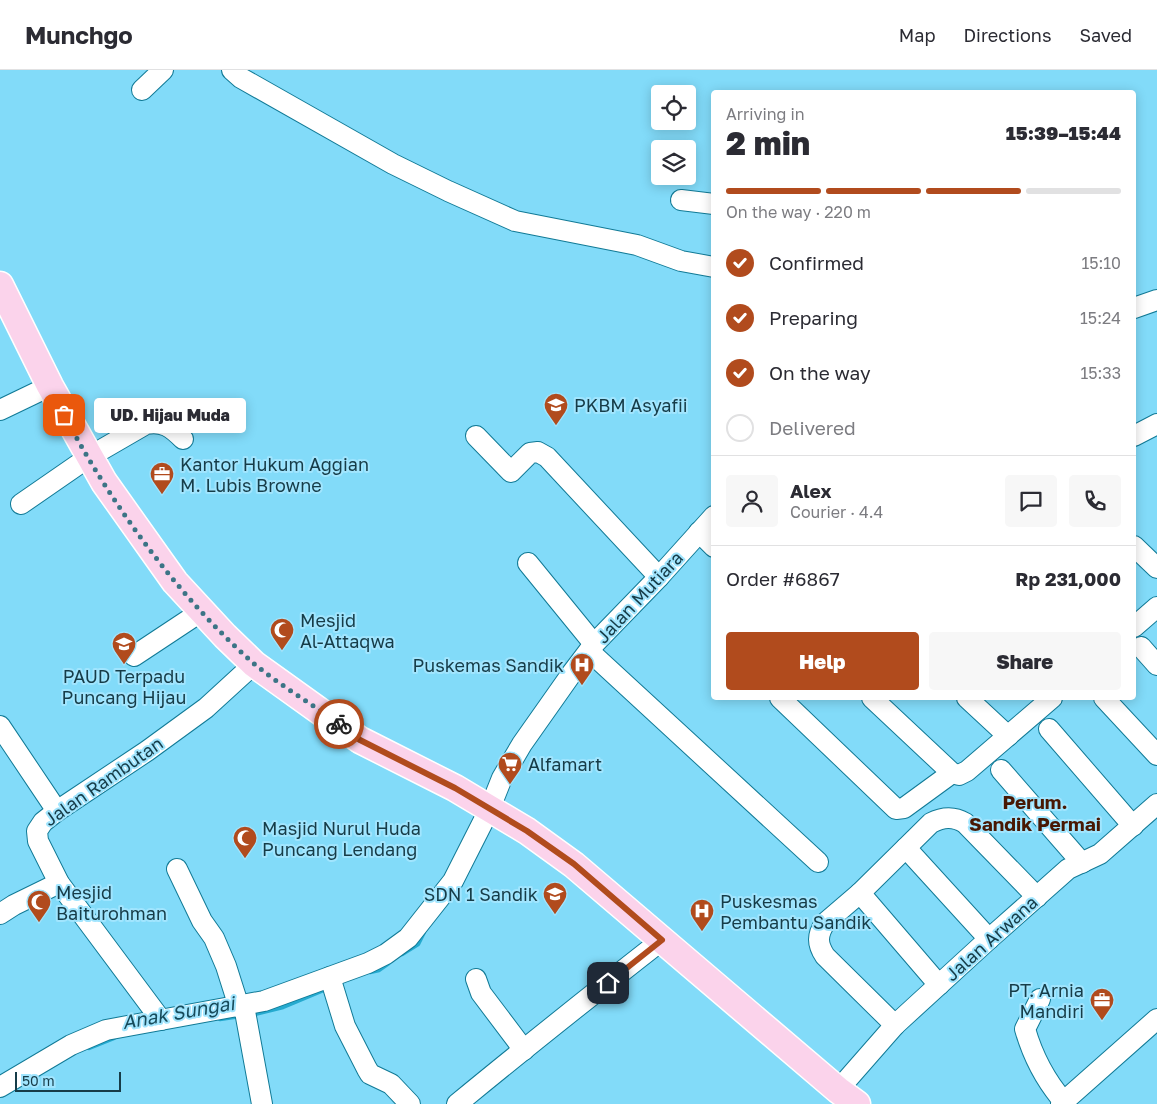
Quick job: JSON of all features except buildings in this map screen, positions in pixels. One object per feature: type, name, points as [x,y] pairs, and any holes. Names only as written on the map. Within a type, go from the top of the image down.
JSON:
[{"type":"main road","points":[[2,296],[104,482],[175,582],[254,664],[360,740],[490,808],[574,864],[848,1097]]},
{"type":"street","points":[[142,90],[163,70]]},
{"type":"street","points":[[232,70],[241,78],[393,164],[516,221],[637,245],[681,261],[711,266]]},
{"type":"street","points":[[681,200],[711,204]]},
{"type":"street","points":[[1136,307],[1157,300]]},
{"type":"street","points":[[0,410],[50,386]]},
{"type":"street","points":[[21,504],[89,457],[146,424],[155,422],[168,425],[182,439]]},
{"type":"street","points":[[1136,435],[1157,424]]},
{"type":"street","points":[[476,436],[511,472],[530,453],[538,452],[547,457],[659,577]]},
{"type":"street","name":"Jalan Mutiara","points":[[0,1087],[88,1036],[106,1030],[161,1020],[243,1012],[264,1001],[332,984],[386,954],[408,938],[453,881],[490,808],[502,778],[522,744],[572,673],[592,648],[711,519]]},
{"type":"street","points":[[699,532],[711,544]]},
{"type":"street","points":[[1136,548],[1157,568]]},
{"type":"street","points":[[528,563],[592,648],[818,862]]},
{"type":"street","points":[[1136,622],[1157,607]]},
{"type":"street","points":[[134,656],[202,611]]},
{"type":"street","points":[[1141,647],[1157,665]]},
{"type":"street","name":"Jalan Rambutan","points":[[161,1020],[59,882],[37,836],[39,826],[57,811],[206,708],[254,664]]},
{"type":"street","points":[[782,700],[896,809],[904,808],[952,773]]},
{"type":"street","points":[[874,700],[952,773],[959,775],[967,771],[1050,700]]},
{"type":"street","points":[[969,700],[1008,736]]},
{"type":"street","points":[[1106,700],[1157,756]]},
{"type":"street","points":[[0,726],[57,811]]},
{"type":"street","points":[[1049,729],[1133,826]]},
{"type":"street","points":[[1001,770],[1082,862]]},
{"type":"street","name":"Jalan Arwana","points":[[848,1097],[895,1025],[1068,869],[1100,854],[1157,804]]},
{"type":"street","points":[[895,1025],[825,956],[818,942],[820,930],[931,823],[950,817],[965,823],[1037,897]]},
{"type":"street","points":[[906,848],[990,939]]},
{"type":"street","points":[[177,869],[202,921],[217,945],[243,1012],[262,1104]]},
{"type":"street","points":[[0,914],[59,882]]},
{"type":"street","points":[[860,893],[939,985]]},
{"type":"street","points":[[457,1104],[547,1030],[662,940]]},
{"type":"street","points":[[476,979],[481,993],[524,1050]]},
{"type":"street","points":[[332,984],[345,1026],[370,1074],[391,1084],[410,1104]]},
{"type":"street","points":[[1040,999],[1025,1029],[1032,1054],[1049,1085],[1062,1103],[1157,1019]]},
{"type":"waterway","points":[[402,954],[418,944],[424,932]]},
{"type":"waterway","points":[[370,972],[379,970],[389,963]]},
{"type":"waterway","points":[[251,1015],[283,1007],[326,989]]},
{"type":"waterway","name":"Anak Sungai","points":[[220,1019],[240,1016]]},
{"type":"waterway","name":"Anak Sungai","points":[[89,1048],[114,1038]]},
{"type":"way so far","points":[[64,415],[104,482],[175,582],[192,602],[254,664],[339,724]]},
{"type":"place","name":"UD. Hijau Muda","points":[[64,415]]},
{"type":"place","name":"PKBM Asyafii","points":[[556,426]]},
{"type":"place","name":"Kantor Hukum Aggian M. Lubis Browne","points":[[162,495]]},
{"type":"place","name":"Mesjid Al-Attaqwa","points":[[282,651]]},
{"type":"place","name":"PAUD Terpadu Puncang Hijau","points":[[124,665]]},
{"type":"place","name":"Puskemas Sandik","points":[[582,686]]},
{"type":"place","name":"Alfamart","points":[[510,785]]},
{"type":"place","name":"Masjid Nurul Huda Puncang Lendang","points":[[245,859]]},
{"type":"place","name":"SDN 1 Sandik","points":[[555,915]]},
{"type":"place","name":"Mesjid Baiturohman","points":[[39,923]]},
{"type":"place","name":"Puskesmas Pembantu Sandik","points":[[702,932]]},
{"type":"place","name":"PT. Arnia Mandiri","points":[[1102,1021]]},
{"type":"district","name":"Perum. Sandik Permai","points":[[1035,812]]},
{"type":"route","points":[[339,724],[360,740],[455,788],[527,831],[574,864],[662,940],[608,983]]}]
